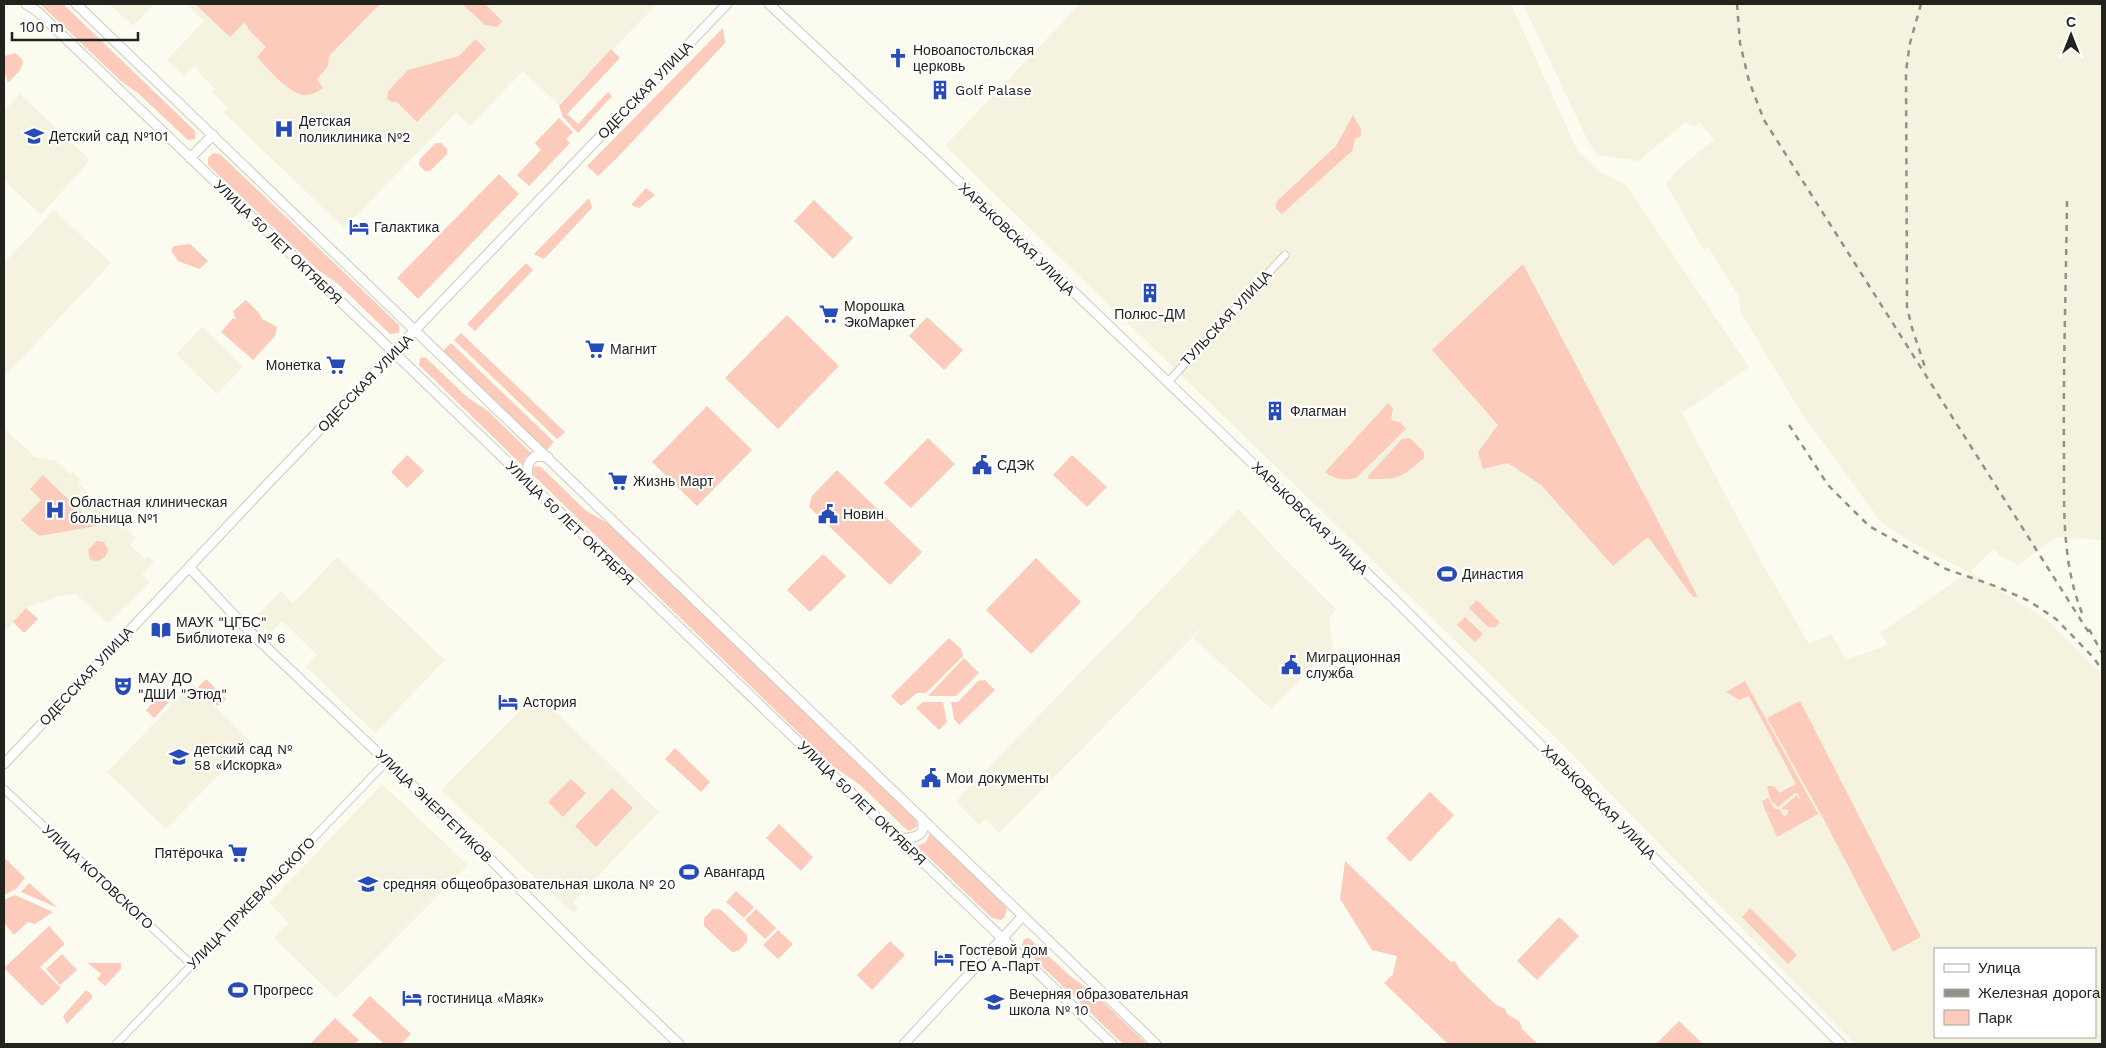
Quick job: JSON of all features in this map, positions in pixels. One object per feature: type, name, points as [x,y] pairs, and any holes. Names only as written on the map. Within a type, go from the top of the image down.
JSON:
[{"type":"street","name":"УЛИЦА 50 ЛЕТ ОКТЯБРЯ","points":[[26,4],[38,12],[1112,1044]]},
{"type":"street","points":[[76,4],[549,458],[694,600],[818,716],[1156,1044]]},
{"type":"street","name":"ОДЕССКАЯ УЛИЦА","points":[[4,764],[189,567],[728,4]]},
{"type":"street","name":"ХАРЬКОВСКАЯ УЛИЦА","points":[[769,4],[1409,613],[1841,1044]]},
{"type":"street","points":[[190,158],[212,135]]},
{"type":"street","name":"ТУЛЬСКАЯ УЛИЦА","points":[[1168,382],[1285,255]]},
{"type":"street","points":[[529,483],[527,466],[530,460],[536,456],[549,458]]},
{"type":"street","name":"УЛИЦА ЭНЕРГЕТИКОВ","points":[[189,567],[247,629],[489,858],[679,1044]]},
{"type":"street","name":"УЛИЦА ПРЖЕВАЛЬСКОГО","points":[[116,1044],[387,761]]},
{"type":"street","name":"УЛИЦА КОТОВСКОГО","points":[[4,789],[192,965]]},
{"type":"street","points":[[898,838],[913,839],[919,835],[923,830],[921,817]]},
{"type":"street","points":[[904,1044],[1023,916]]},
{"type":"shaded area","points":[[109,4],[154,4],[133,26]]},
{"type":"shaded area","points":[[186,4],[657,4],[559,105],[523,71],[470,126],[456,113],[344,228],[224,113],[228,108],[212,92],[215,89],[198,72],[199,70],[195,66],[184,76],[167,60],[204,21]]},
{"type":"shaded area","points":[[1080,4],[1511,4],[1578,152],[1601,172],[1626,185],[1749,367],[1682,413],[1758,556],[1809,644],[1831,634],[1846,660],[1888,645],[1880,633],[1969,572],[1911,542],[1882,523],[1802,414],[1740,311],[1739,297],[1709,248],[1703,249],[1666,184],[1679,168],[1714,140],[1700,123],[1694,127],[1685,122],[1639,161],[1598,155],[1589,143],[1523,4],[2102,4],[2102,540],[2057,537],[2018,565],[1999,555],[1994,548],[1970,572],[2046,619],[2100,673],[2102,678],[2102,1044],[1855,1044],[1563,745],[945,146]]},
{"type":"shaded area","name":"Детский сад №101","points":[[20,94],[90,160],[41,215],[4,180],[4,111]]},
{"type":"shaded area","points":[[54,210],[111,263],[4,377],[4,263]]},
{"type":"shaded area","points":[[202,327],[243,367],[217,394],[176,354]]},
{"type":"shaded area","name":"Областная клиническая больница №1","points":[[4,428],[35,457],[56,461],[70,474],[73,472],[81,480],[78,483],[136,538],[130,545],[145,559],[148,556],[154,562],[142,574],[150,582],[108,623],[76,594],[59,596],[27,608],[4,632]]},
{"type":"shaded area","points":[[1239,509],[1277,551],[1336,609],[1329,618],[1333,646],[1271,709],[1193,638],[1216,613],[999,833],[985,819],[979,825],[956,801]]},
{"type":"shaded area","points":[[337,557],[445,660],[375,733],[306,667],[317,655],[282,621],[270,633],[254,618],[281,591],[293,603]]},
{"type":"shaded area","name":"детский сад № 58 «Искорка»","points":[[192,684],[251,742],[166,829],[107,772]]},
{"type":"shaded area","points":[[537,694],[659,812],[573,902],[578,908],[573,913],[441,790]]},
{"type":"shaded area","name":"средняя общеобразовательная школа № 20","points":[[382,784],[468,865],[336,998],[274,938],[289,923],[269,903]]},
{"type":"green space","points":[[40,4],[63,4],[195,131],[195,139],[188,140],[138,93],[121,81]]},
{"type":"green space","points":[[195,4],[380,4],[329,56],[328,66],[317,79],[323,88],[313,94],[305,95],[299,94],[286,86],[257,57],[266,47],[249,30],[245,22],[230,37]]},
{"type":"green space","points":[[462,4],[485,4],[502,21],[497,27],[485,25]]},
{"type":"green space","points":[[723,28],[725,43],[616,159],[598,176],[587,166]]},
{"type":"green space","points":[[475,39],[486,49],[417,122],[397,102],[387,99],[388,91],[408,70],[459,56]]},
{"type":"green space","points":[[611,49],[620,58],[567,114],[578,124],[608,92],[612,96],[578,133],[563,117],[559,106]]},
{"type":"green space","points":[[15,53],[22,59],[23,63],[20,70],[8,83],[4,70],[5,56]]},
{"type":"green space","points":[[1353,115],[1361,129],[1361,136],[1355,139],[1352,151],[1282,214],[1276,209],[1276,202],[1336,146]]},
{"type":"green space","points":[[559,118],[573,132],[566,139],[570,143],[529,186],[517,175],[541,150],[535,143]]},
{"type":"green space","points":[[436,143],[441,143],[447,149],[447,154],[430,171],[425,171],[419,165],[420,159]]},
{"type":"green space","points":[[213,153],[220,154],[399,325],[399,333],[390,334],[338,284],[318,270],[208,165],[208,158]]},
{"type":"green space","points":[[499,174],[519,194],[418,299],[397,278]]},
{"type":"green space","points":[[646,188],[655,195],[639,208],[631,205]]},
{"type":"green space","points":[[589,198],[592,208],[544,259],[534,254]]},
{"type":"green space","points":[[814,200],[853,238],[833,259],[794,221]]},
{"type":"green space","points":[[190,244],[208,261],[199,269],[178,261],[171,250],[174,246]]},
{"type":"green space","points":[[526,263],[533,270],[475,331],[467,324]]},
{"type":"green space","points":[[1523,264],[1698,597],[1693,597],[1648,537],[1613,566],[1541,485],[1508,463],[1483,469],[1478,452],[1498,425],[1432,350]]},
{"type":"green space","points":[[246,300],[259,313],[262,319],[277,327],[275,336],[253,360],[221,332],[233,318],[236,320],[233,311]]},
{"type":"green space","points":[[787,315],[839,366],[778,429],[725,378]]},
{"type":"green space","points":[[927,317],[963,350],[944,370],[909,336]]},
{"type":"green space","points":[[461,333],[565,432],[557,439],[454,340]]},
{"type":"green space","points":[[451,343],[554,442],[547,450],[443,351]]},
{"type":"green space","points":[[425,357],[467,397],[488,411],[531,453],[525,458],[522,465],[419,365],[420,358]]},
{"type":"green space","points":[[1388,403],[1393,409],[1391,420],[1401,423],[1406,429],[1356,478],[1339,479],[1325,472]]},
{"type":"green space","points":[[707,406],[752,450],[697,506],[652,462]]},
{"type":"green space","points":[[928,438],[955,464],[911,508],[884,483]]},
{"type":"green space","points":[[1410,438],[1424,452],[1424,458],[1400,476],[1387,479],[1369,479],[1368,476],[1402,439]]},
{"type":"green space","points":[[407,455],[424,471],[407,488],[391,472]]},
{"type":"green space","points":[[1072,455],[1107,487],[1087,507],[1053,475]]},
{"type":"green space","points":[[535,466],[541,467],[585,510],[609,524],[916,820],[917,826],[910,831],[907,830],[860,785],[834,767],[532,474],[532,469]]},
{"type":"green space","points":[[837,470],[922,552],[890,585],[809,507],[812,496]]},
{"type":"green space","points":[[43,475],[96,526],[39,536],[21,520],[41,500],[30,489]]},
{"type":"green space","points":[[97,541],[104,542],[108,549],[104,557],[96,561],[90,559],[88,550]]},
{"type":"green space","points":[[823,554],[846,576],[810,612],[787,590]]},
{"type":"green space","points":[[1036,558],[1081,602],[1031,654],[986,610]]},
{"type":"green space","points":[[1477,600],[1500,622],[1495,627],[1488,627],[1469,608]]},
{"type":"green space","points":[[26,608],[38,619],[24,633],[13,622]]},
{"type":"green space","points":[[1465,617],[1483,634],[1475,642],[1457,625]]},
{"type":"green space","points":[[949,638],[961,649],[963,656],[926,693],[917,693],[901,706],[891,696]]},
{"type":"green space","points":[[964,658],[979,673],[956,696],[928,696]]},
{"type":"green space","points":[[206,679],[226,699],[218,706],[198,687]]},
{"type":"green space","points":[[985,680],[995,690],[959,725],[954,719],[951,702],[958,702],[978,681]]},
{"type":"green space","points":[[1745,681],[1818,814],[1777,837],[1767,814],[1772,814],[1766,813],[1762,801],[1768,798],[1774,808],[1780,810],[1786,816],[1789,810],[1781,809],[1797,795],[1799,800],[1800,798],[1798,793],[1795,793],[1778,807],[1771,801],[1767,786],[1774,786],[1779,793],[1796,784],[1749,696],[1739,700],[1726,692]]},
{"type":"green space","points":[[161,694],[169,702],[154,718],[146,710]]},
{"type":"green space","points":[[1800,701],[1921,937],[1893,952],[1822,816],[1767,718]]},
{"type":"green space","points":[[923,702],[943,702],[947,722],[939,730],[916,708]]},
{"type":"green space","points":[[675,748],[710,782],[701,792],[665,759]]},
{"type":"green space","points":[[571,779],[586,793],[563,817],[548,802]]},
{"type":"green space","points":[[612,788],[633,808],[596,847],[575,826]]},
{"type":"green space","points":[[1430,792],[1454,815],[1410,862],[1386,838]]},
{"type":"green space","points":[[779,824],[813,857],[801,871],[766,838]]},
{"type":"green space","points":[[930,833],[1004,905],[1007,909],[1004,918],[1001,920],[992,918],[917,846],[926,842]]},
{"type":"green space","points":[[4,857],[25,878],[16,889],[4,895]]},
{"type":"green space","points":[[1345,861],[1451,962],[1455,961],[1460,970],[1495,1004],[1505,1009],[1507,1014],[1520,1022],[1522,1029],[1538,1044],[1448,1044],[1384,983],[1393,974],[1397,956],[1372,950],[1340,899]]},
{"type":"green space","points":[[29,883],[58,908],[21,892]]},
{"type":"green space","points":[[736,891],[754,907],[744,918],[726,902]]},
{"type":"green space","points":[[15,895],[53,912],[35,924],[28,922],[14,935],[4,923],[4,900]]},
{"type":"green space","points":[[1750,908],[1797,955],[1788,964],[1742,917]]},
{"type":"green space","points":[[713,909],[720,909],[747,935],[747,942],[738,951],[732,952],[704,926],[704,918]]},
{"type":"green space","points":[[756,909],[776,928],[765,939],[745,920]]},
{"type":"green space","points":[[1559,917],[1579,936],[1537,980],[1517,961]]},
{"type":"green space","points":[[49,926],[65,944],[40,967],[61,988],[42,1006],[4,968]]},
{"type":"green space","points":[[778,930],[793,944],[778,959],[763,945]]},
{"type":"green space","points":[[1029,938],[1070,976],[1095,994],[1147,1044],[1123,1044],[1023,948],[1024,939]]},
{"type":"green space","points":[[890,941],[905,955],[872,990],[857,975]]},
{"type":"green space","points":[[62,954],[77,970],[60,985],[46,969]]},
{"type":"green space","points":[[88,963],[121,963],[121,969],[105,986],[97,979],[101,974]]},
{"type":"green space","points":[[86,990],[92,995],[92,998],[67,1024],[63,1016]]},
{"type":"green space","points":[[370,996],[411,1034],[401,1044],[384,1044],[352,1015]]},
{"type":"green space","points":[[335,1018],[359,1040],[355,1044],[310,1044]]},
{"type":"green space","points":[[1679,1021],[1703,1044],[1656,1044]]},
{"type":"railway","points":[[1737,4],[1740,43],[1749,81],[1764,120],[2091,636]]},
{"type":"railway","points":[[1921,4],[1910,43],[1906,71],[1907,307],[1925,367]]},
{"type":"railway","points":[[2067,201],[2064,516],[2071,575],[2082,613]]},
{"type":"railway","points":[[1789,425],[1828,485],[1869,526],[1946,569],[1998,587],[2029,601],[2056,619],[2093,657],[2102,670]]},
{"type":"railway","points":[[2089,629],[2102,653]]},
{"type":"place","name":"Новоапостольская церковь","points":[[898,58]]},
{"type":"place","name":"Golf Palase","points":[[940,90]]},
{"type":"place","name":"Детская поликлиника №2","points":[[284,129]]},
{"type":"place","name":"Детский сад №101","points":[[34,136]]},
{"type":"place","name":"Галактика","points":[[359,227]]},
{"type":"place","name":"Полюс-ДМ","points":[[1150,293]]},
{"type":"place","name":"Морошка ЭкоМаркет","points":[[829,314]]},
{"type":"place","name":"Магнит","points":[[595,349]]},
{"type":"place","name":"Монетка","points":[[336,365]]},
{"type":"place","name":"Флагман","points":[[1275,411]]},
{"type":"place","name":"СДЭК","points":[[982,465]]},
{"type":"place","name":"Жизнь Март","points":[[618,481]]},
{"type":"place","name":"Областная клиническая больница №1","points":[[55,510]]},
{"type":"place","name":"Новин","points":[[828,514]]},
{"type":"place","name":"Династия","points":[[1447,574]]},
{"type":"place","name":"МАУК \"ЦГБС\" Библиотека № 6","points":[[161,630]]},
{"type":"place","name":"Миграционная служба","points":[[1291,665]]},
{"type":"place","name":"МАУ ДО \"ДШИ \"Этюд\"","points":[[123,686]]},
{"type":"place","name":"Астория","points":[[508,702]]},
{"type":"place","name":"детский сад № 58 «Искорка»","points":[[179,757]]},
{"type":"place","name":"Мои документы","points":[[931,778]]},
{"type":"place","name":"Пятёрочка","points":[[238,853]]},
{"type":"place","name":"Авангард","points":[[689,872]]},
{"type":"place","name":"средняя общеобразовательная школа № 20","points":[[368,884]]},
{"type":"place","name":"Гостевой дом ГЕО А-Парт","points":[[944,958]]},
{"type":"place","name":"Прогресс","points":[[238,990]]},
{"type":"place","name":"гостиница «Маяк»","points":[[412,998]]},
{"type":"place","name":"Вечерняя образовательная школа № 10","points":[[994,1002]]}]
